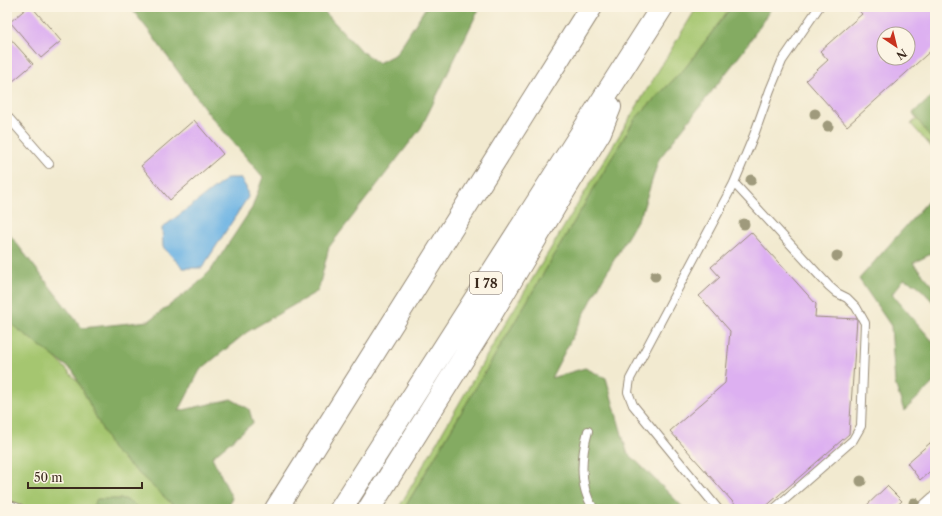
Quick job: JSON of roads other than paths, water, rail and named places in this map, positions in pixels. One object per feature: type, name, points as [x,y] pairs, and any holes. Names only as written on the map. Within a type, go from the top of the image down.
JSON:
[{"type":"highway","points":[[550,73],[587,7]]},
{"type":"highway","points":[[284,506],[591,7]]},
{"type":"highway","name":"I 78","points":[[341,509],[662,7]]},
{"type":"highway","points":[[369,509],[490,316],[600,132],[630,56]]},
{"type":"street","points":[[925,509],[935,500]]},
{"type":"lane","points":[[718,509],[633,405],[628,392],[630,378],[734,183],[782,61],[819,7]]},
{"type":"lane","points":[[7,116],[49,164]]},
{"type":"lane","points":[[734,183],[829,286],[837,293],[847,298],[856,307],[865,323],[861,426],[854,440],[774,509]]},
{"type":"lane","points":[[588,431],[583,449],[582,476],[588,500],[594,509]]},
{"type":"lane","points":[[7,504],[21,509]]},
{"type":"water","points":[[228,178],[240,178],[246,187],[248,197],[202,268],[183,268],[163,247],[162,228]]}]
